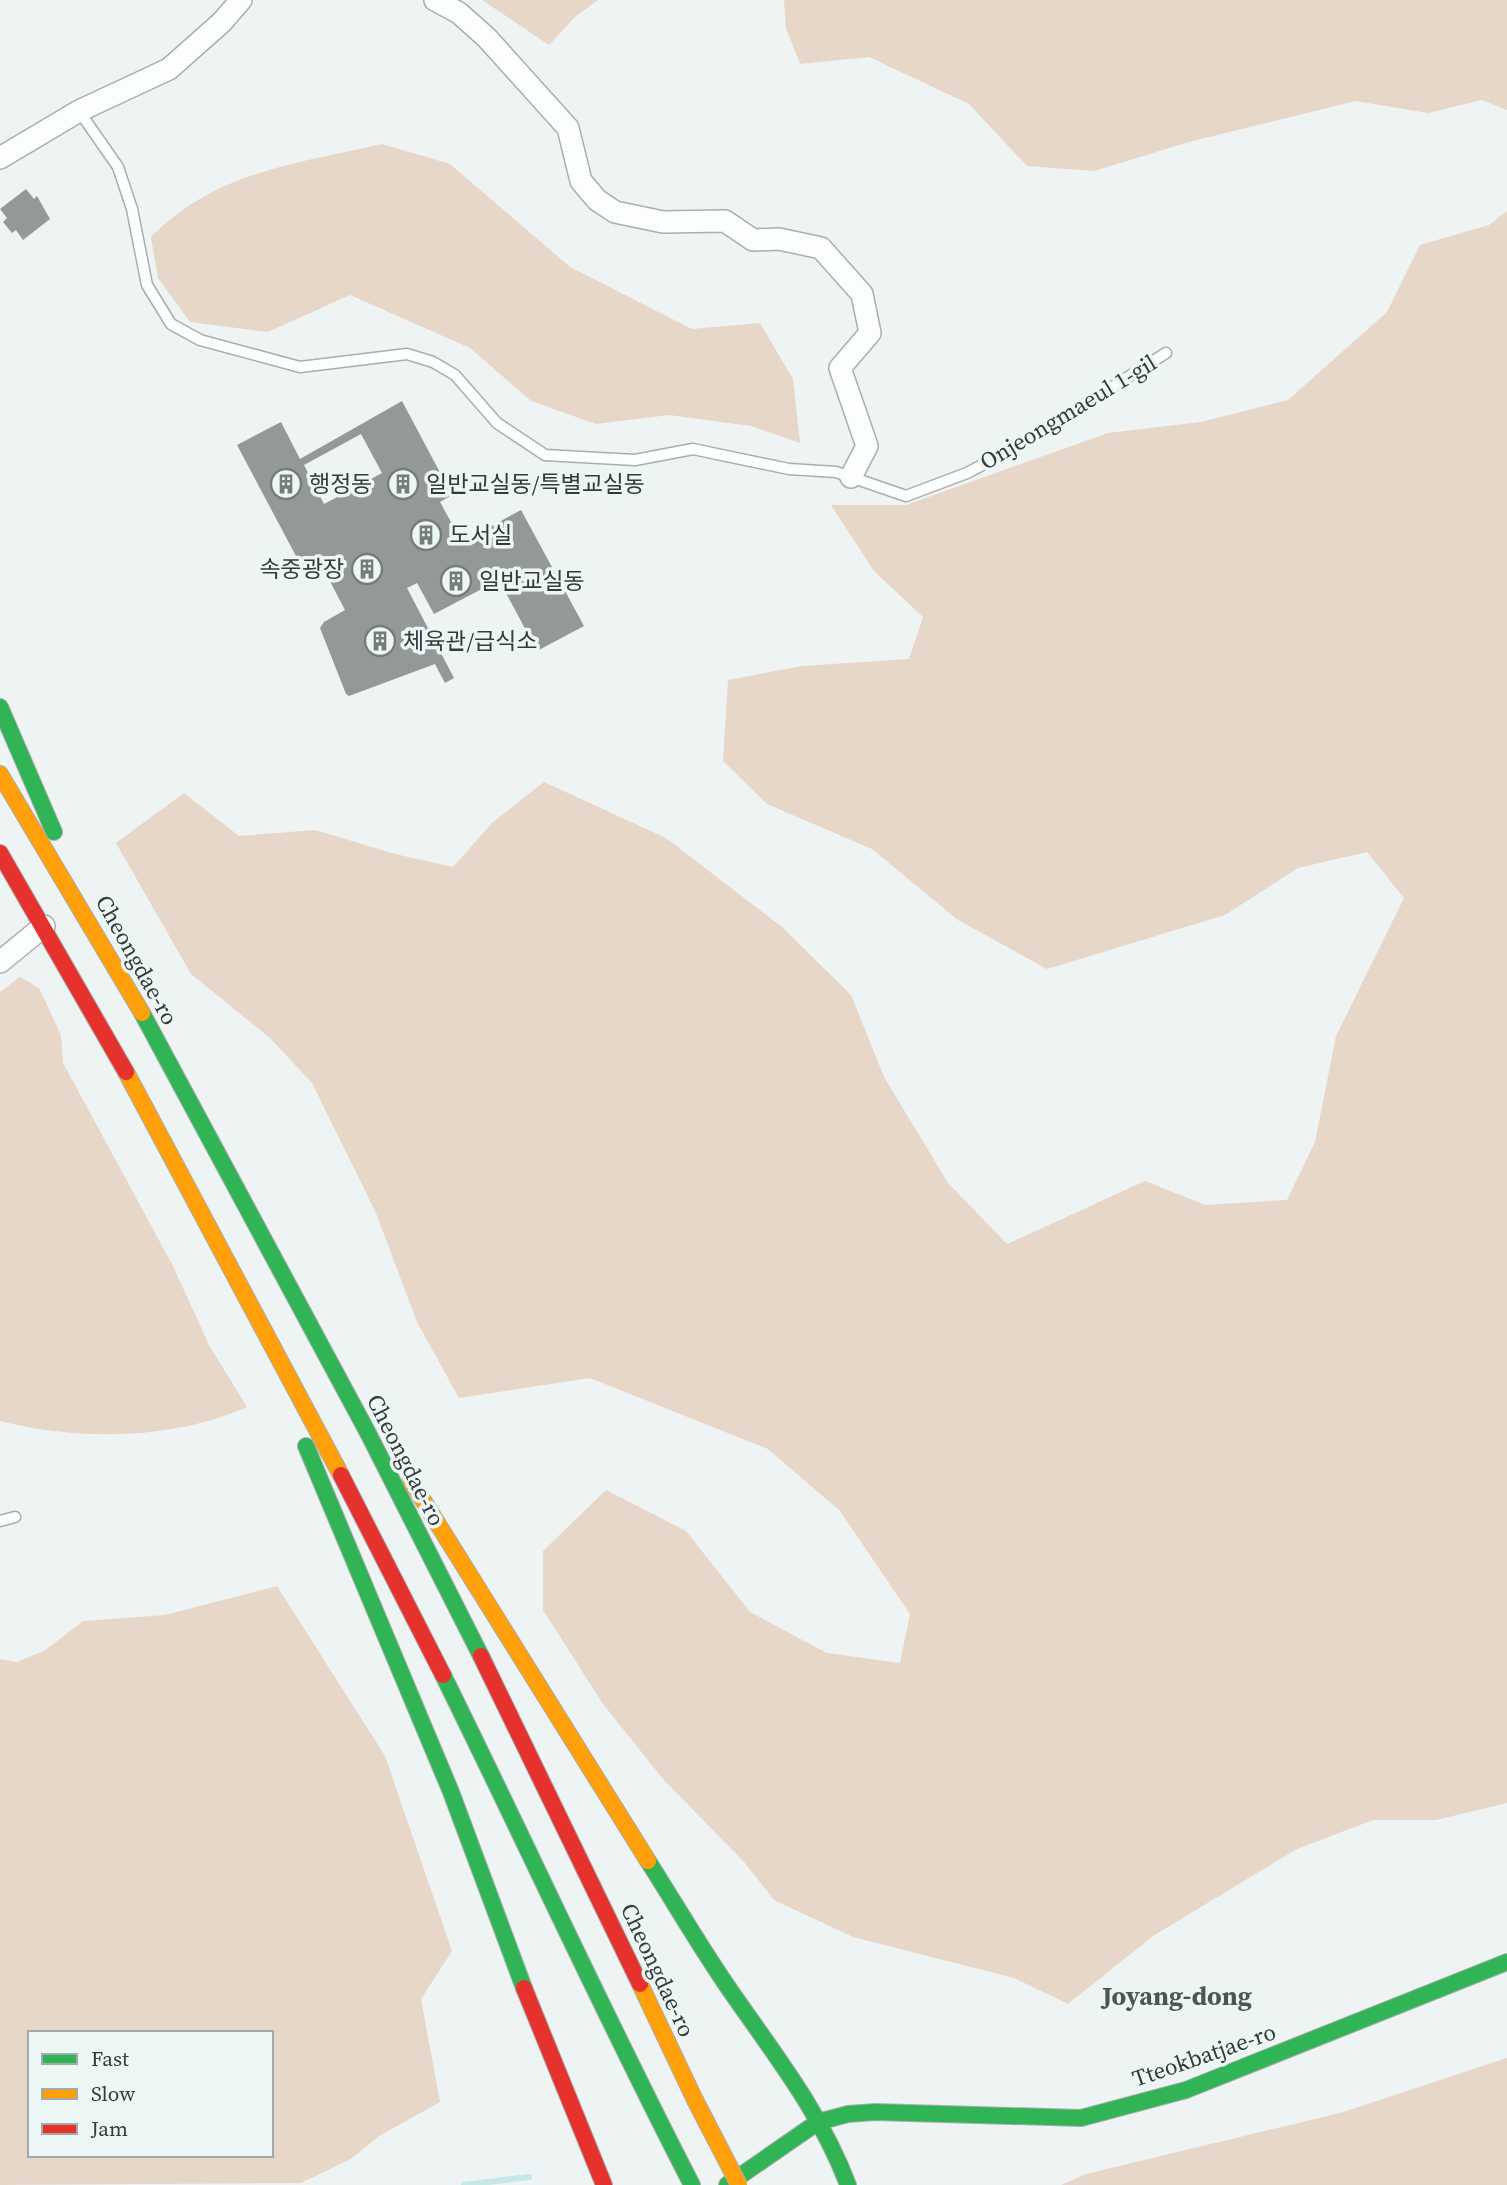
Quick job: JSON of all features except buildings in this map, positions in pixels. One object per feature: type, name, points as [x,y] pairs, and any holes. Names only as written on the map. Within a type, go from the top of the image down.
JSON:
[{"type":"street","points":[[0,158],[79,111],[169,69],[222,22],[241,0]]},
{"type":"street","points":[[435,0],[459,13],[487,38],[568,128],[581,181],[597,200],[615,212],[627,215],[663,222],[725,220],[753,240],[779,239],[821,248],[862,294],[870,332],[840,368],[867,446],[851,477]]},
{"type":"street","points":[[0,707],[96,932]]},
{"type":"street","name":"Cheongdae-ro","points":[[0,774],[96,932],[368,1433],[530,1752],[695,2100],[739,2185]]},
{"type":"street","points":[[0,853],[44,926],[320,1435],[437,1663],[659,2123],[692,2185]]},
{"type":"street","points":[[0,962],[44,926]]},
{"type":"street","points":[[284,1280],[715,1967],[799,2088],[841,2163],[848,2185]]},
{"type":"street","points":[[243,1294],[451,1792],[528,1997],[604,2185]]},
{"type":"street","name":"Tteokbatjae-ro","points":[[818,2122],[848,2114],[875,2112],[1081,2118],[1186,2090],[1507,1962]]},
{"type":"street","points":[[727,2185],[818,2122]]},
{"type":"lane","name":"Onjeongmaeul 1-gil","points":[[79,111],[117,167],[132,209],[147,285],[171,324],[200,340],[300,367],[407,354],[433,362],[455,375],[497,423],[545,455],[635,460],[693,449],[851,477],[906,496],[967,473],[1022,444],[1167,353]]},
{"type":"lane","points":[[0,1521],[15,1517]]},
{"type":"shaded area","points":[[482,0],[598,0],[576,16],[549,45]]},
{"type":"shaded area","points":[[784,0],[1507,0],[1507,110],[1482,100],[1428,113],[1356,101],[1189,142],[1094,171],[1027,166],[969,104],[869,57],[800,64],[786,28]]},
{"type":"shaded area","points":[[382,144],[450,164],[570,267],[692,329],[760,323],[793,379],[800,443],[751,426],[669,415],[596,424],[531,401],[470,348],[350,295],[268,332],[190,322],[158,278],[151,237],[176,215],[203,197],[230,184],[288,165]]},
{"type":"shaded area","points":[[1507,211],[1507,1803],[1436,1820],[1373,1820],[1297,1849],[1153,1936],[1068,2004],[1014,1978],[853,1937],[774,1900],[744,1862],[663,1779],[603,1704],[543,1610],[543,1551],[606,1490],[686,1531],[750,1612],[827,1653],[900,1663],[910,1614],[840,1511],[768,1449],[590,1378],[459,1398],[417,1322],[376,1213],[312,1083],[270,1038],[191,974],[116,843],[184,793],[239,836],[315,830],[395,854],[453,867],[493,822],[544,782],[666,838],[782,927],[851,995],[884,1077],[948,1183],[1007,1244],[1145,1181],[1205,1205],[1287,1200],[1315,1142],[1336,1036],[1404,898],[1367,852],[1298,868],[1225,915],[1047,969],[958,920],[872,849],[767,804],[723,761],[728,680],[802,666],[909,659],[923,617],[874,571],[831,505],[906,505],[1108,433],[1201,422],[1288,400],[1387,312],[1420,245],[1489,225]]},
{"type":"shaded area","points":[[20,977],[39,988],[61,1035],[63,1063],[173,1266],[209,1345],[247,1407],[188,1426],[125,1434],[61,1432],[0,1421],[0,992]]},
{"type":"shaded area","points":[[277,1586],[385,1756],[452,1951],[421,1999],[440,2102],[379,2136],[351,2159],[301,2183],[0,2185],[0,1659],[17,1662],[44,1651],[83,1621],[165,1615]]},
{"type":"shaded area","points":[[1507,2058],[1507,2185],[1061,2185],[1086,2174],[1340,2113]]},
{"type":"waterway","points":[[464,2185],[529,2177]]},
{"type":"traffic: fast","points":[[0,707],[54,832]]},
{"type":"traffic: fast","points":[[142,1013],[368,1433],[481,1656]]},
{"type":"traffic: fast","points":[[306,1446],[451,1792],[524,1988]]},
{"type":"traffic: fast","points":[[443,1675],[692,2185]]},
{"type":"traffic: fast","points":[[648,1861],[710,1960],[811,2109],[848,2185]]},
{"type":"traffic: fast","points":[[727,2185],[818,2122],[848,2114],[875,2112],[1081,2118],[1186,2090],[1507,1962]]},
{"type":"traffic: slow","points":[[0,774],[142,1013]]},
{"type":"traffic: slow","points":[[126,1072],[341,1475]]},
{"type":"traffic: slow","points":[[411,1481],[648,1861]]},
{"type":"traffic: slow","points":[[640,1984],[695,2100]]},
{"type":"traffic: slow","points":[[695,2100],[739,2185]]},
{"type":"traffic: jam","points":[[0,853],[126,1072]]},
{"type":"traffic: jam","points":[[341,1475],[443,1675]]},
{"type":"traffic: jam","points":[[481,1656],[640,1984]]},
{"type":"traffic: jam","points":[[524,1988],[604,2185]]},
{"type":"place","name":"행정동","points":[[286,484]]},
{"type":"place","name":"일반교실동/특별교실동","points":[[403,484]]},
{"type":"place","name":"도서실","points":[[426,535]]},
{"type":"place","name":"속중광장","points":[[367,569]]},
{"type":"place","name":"일반교실동","points":[[456,581]]},
{"type":"place","name":"체육관/급식소","points":[[380,641]]},
{"type":"district","name":"Joyang-dong","points":[[1177,1996]]}]
